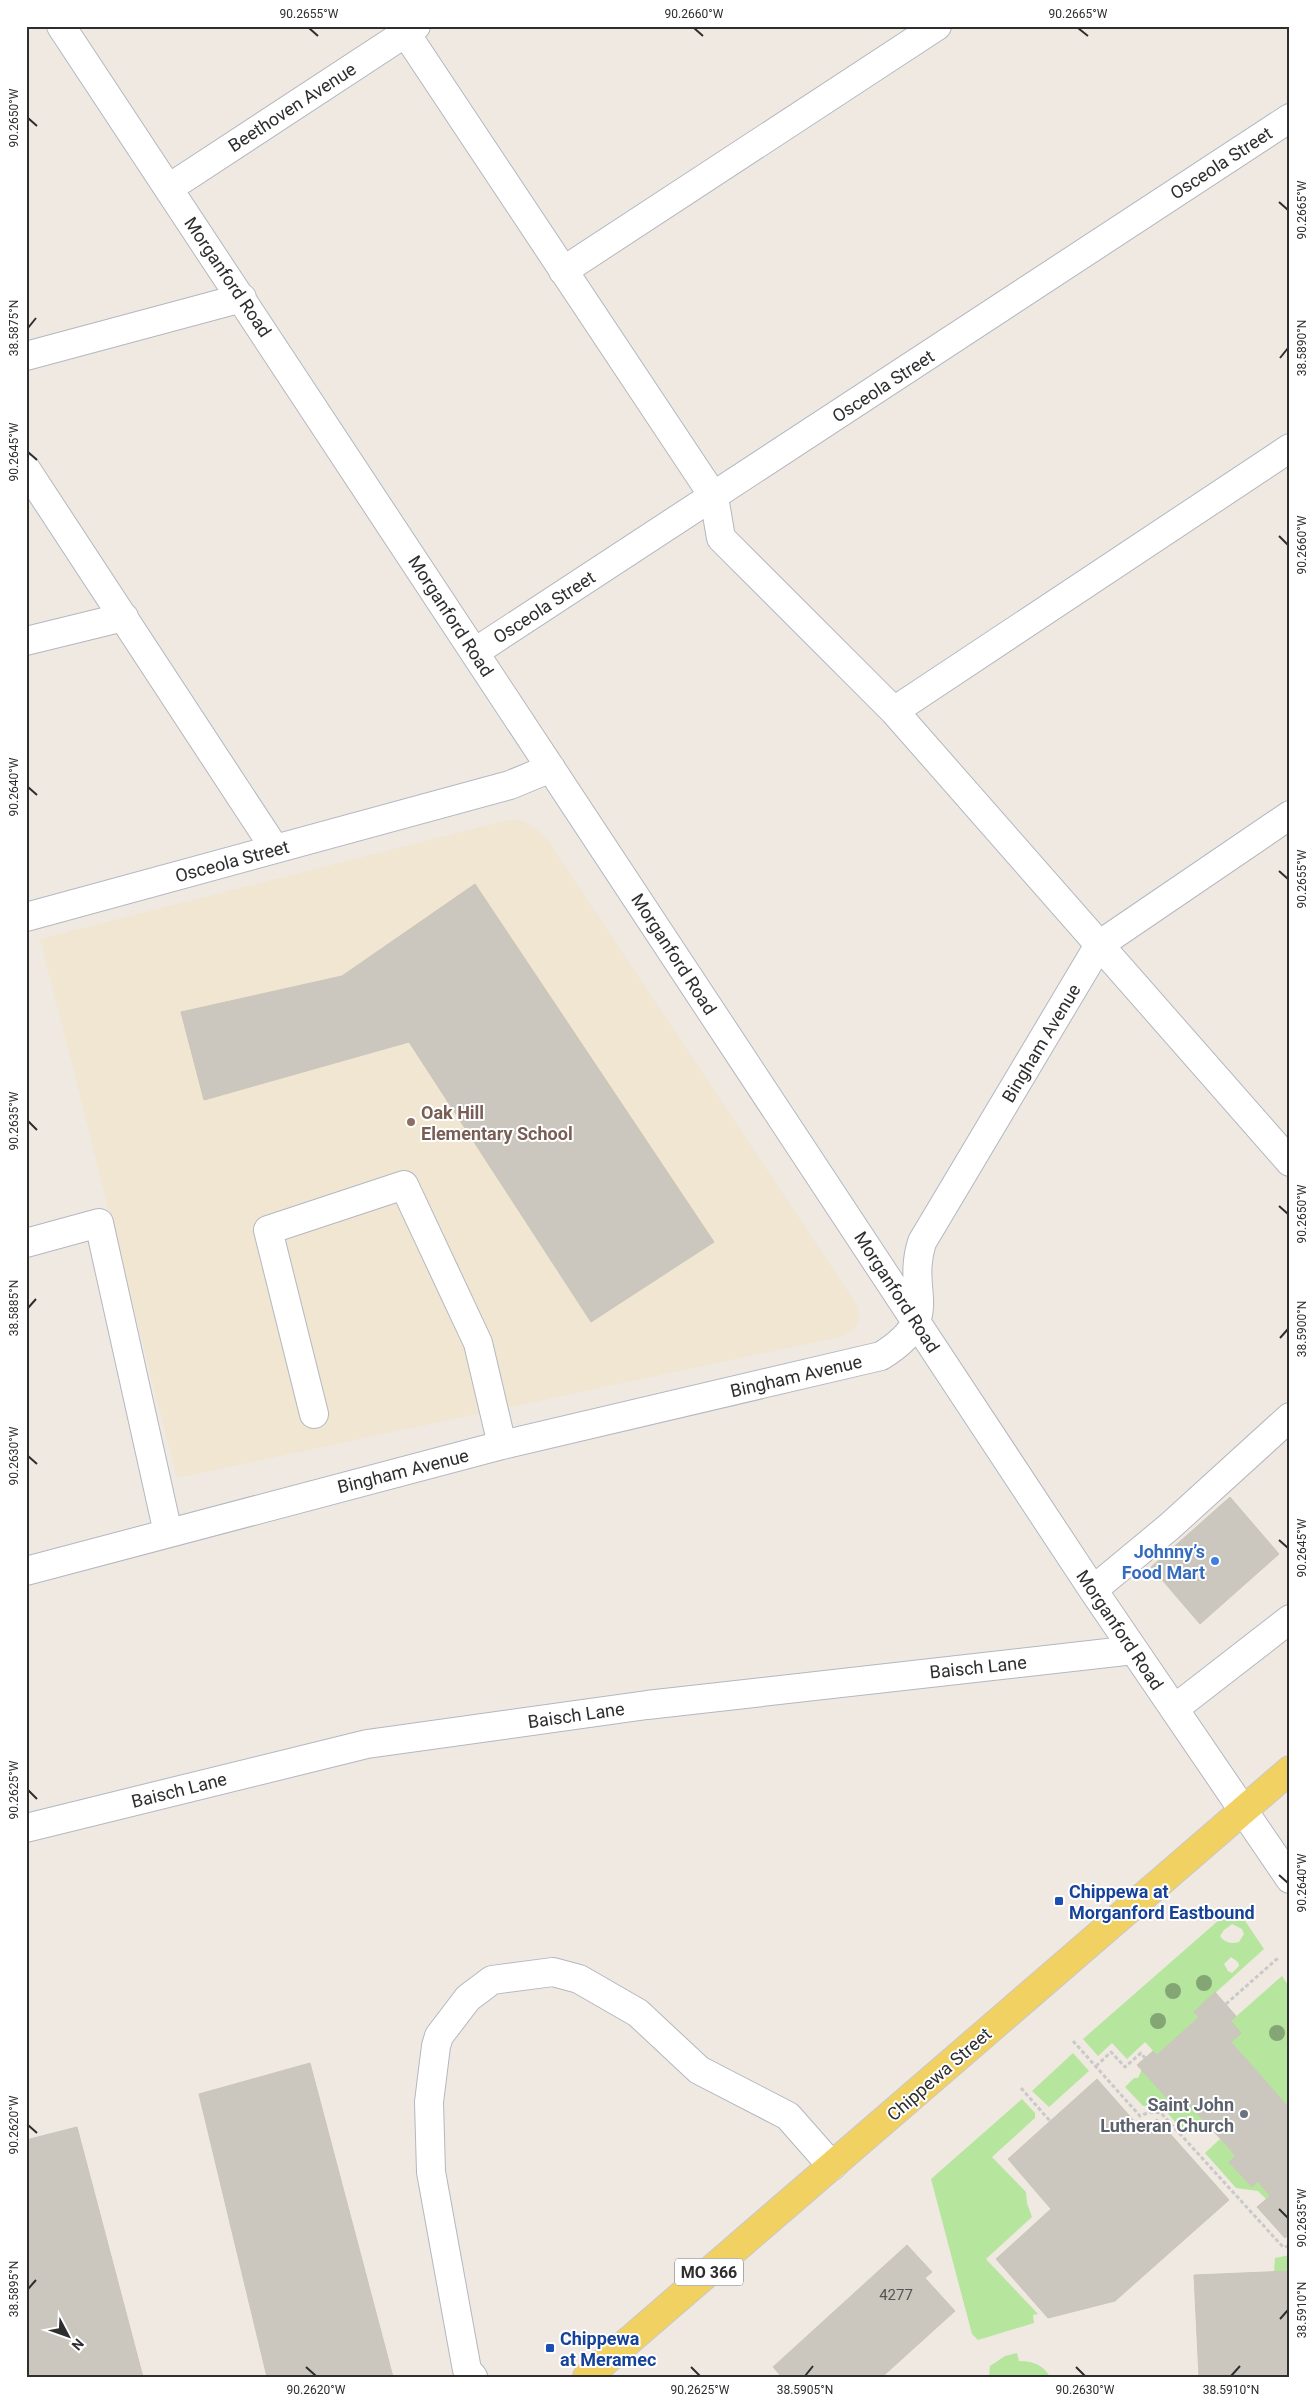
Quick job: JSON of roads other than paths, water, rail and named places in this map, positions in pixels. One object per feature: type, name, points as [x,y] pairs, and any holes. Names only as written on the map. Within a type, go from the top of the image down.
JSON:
[{"type":"main road","name":"Chippewa Street","points":[[587,2377],[1290,1770]]},
{"type":"street","name":"Morganford Road","points":[[61,26],[1093,1590],[1242,1812],[1290,1879]]},
{"type":"street","points":[[563,271],[937,26]]},
{"type":"street","name":"Beethoven Avenue","points":[[169,188],[407,29]]},
{"type":"street","points":[[407,29],[563,271],[714,497],[721,538],[894,711],[1290,1162]]},
{"type":"street","name":"Osceola Street","points":[[475,652],[1290,118]]},
{"type":"street","points":[[26,356],[242,298]]},
{"type":"street","points":[[894,711],[1290,448]]},
{"type":"street","points":[[26,469],[275,849]]},
{"type":"street","points":[[26,641],[124,617]]},
{"type":"street","name":"Osceola Street","points":[[26,917],[510,785],[551,768]]},
{"type":"street","name":"Bingham Avenue","points":[[26,1571],[502,1445],[881,1356],[894,1348],[917,1321],[920,1310],[917,1273],[918,1256],[922,1242],[1099,945],[1290,815]]},
{"type":"street","points":[[314,1414],[268,1230],[404,1185],[478,1343],[502,1445]]},
{"type":"street","points":[[26,1242],[99,1223],[168,1533]]},
{"type":"street","points":[[1093,1590],[1169,1527],[1290,1417]]},
{"type":"street","points":[[1174,1709],[1290,1619]]},
{"type":"street","name":"Baisch Lane","points":[[26,1828],[367,1744],[647,1705],[1134,1650]]},
{"type":"street","points":[[473,2377],[467,2370],[432,2172],[430,2102],[436,2046],[439,2036],[468,1998],[492,1980],[553,1972],[579,1979],[638,2014],[699,2070],[788,2116],[832,2166]]},
{"type":"place","name":"Oak Hill Elementary School","points":[[411,1122]]},
{"type":"place","name":"Johnny’s Food Mart","points":[[1215,1561]]},
{"type":"place","name":"Chippewa at Morganford Eastbound","points":[[1059,1901]]},
{"type":"place","name":"Saint John Lutheran Church","points":[[1244,2114]]},
{"type":"place","name":"Chippewa at Meramec","points":[[550,2348]]}]
